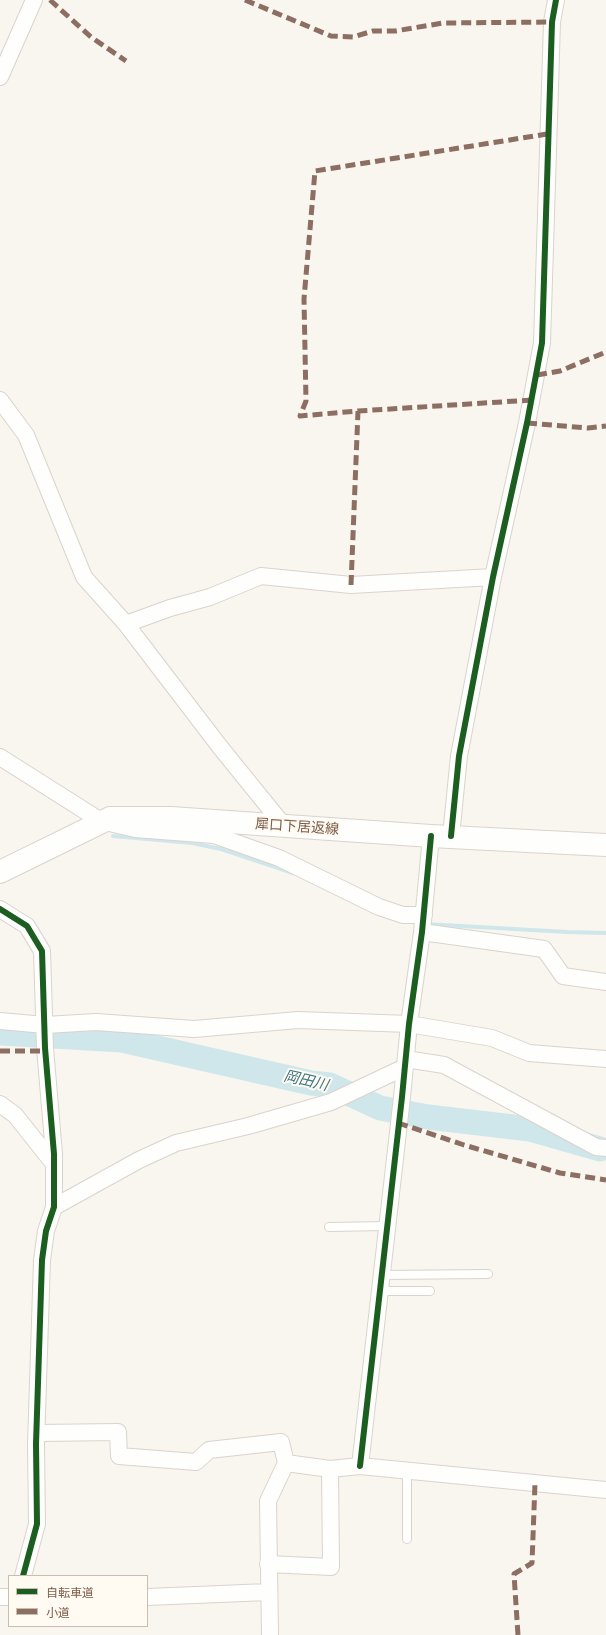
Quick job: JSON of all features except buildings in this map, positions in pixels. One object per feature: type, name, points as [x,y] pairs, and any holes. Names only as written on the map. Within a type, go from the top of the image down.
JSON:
[{"type":"main road","name":"犀口下居返線","points":[[0,872],[101,821],[110,818],[171,818],[441,836],[606,845]]},
{"type":"street","points":[[0,77],[34,0]]},
{"type":"street","points":[[360,1466],[398,1122],[406,1063],[408,1024],[424,915],[459,756],[493,577],[527,423],[542,343],[552,22],[556,0]]},
{"type":"street","points":[[0,400],[26,435],[84,577],[126,624],[220,747],[284,826]]},
{"type":"street","points":[[126,624],[170,608],[210,597],[260,576],[352,585],[493,577]]},
{"type":"street","points":[[0,757],[101,821],[135,829],[214,835],[279,858],[379,907],[403,915],[424,915]]},
{"type":"street","points":[[0,909],[27,926],[42,951],[46,1048],[54,1164],[54,1207],[46,1232],[42,1260],[38,1433],[36,1444],[37,1524],[23,1575]]},
{"type":"street","points":[[422,932],[544,949],[563,976],[606,982]]},
{"type":"street","points":[[0,1020],[45,1025],[96,1022],[194,1029],[298,1020],[408,1024],[492,1038],[529,1053],[606,1059]]},
{"type":"street","points":[[54,1207],[138,1160],[176,1143],[248,1126],[331,1102],[366,1087],[406,1063],[444,1065],[596,1147],[606,1148]]},
{"type":"street","points":[[0,1104],[15,1115],[54,1164]]},
{"type":"street","points":[[38,1433],[118,1432],[119,1456],[196,1462],[209,1450],[281,1442],[286,1463],[268,1501],[268,1592],[270,1635]]},
{"type":"street","points":[[286,1463],[330,1469],[360,1466],[606,1490]]},
{"type":"street","points":[[268,1564],[331,1567],[330,1469]]},
{"type":"street","points":[[148,1597],[268,1592]]},
{"type":"lane","points":[[329,1228],[387,1226]]},
{"type":"lane","points":[[382,1275],[488,1274]]},
{"type":"lane","points":[[380,1291],[430,1290]]},
{"type":"lane","points":[[407,1470],[407,1539]]},
{"type":"waterway","points":[[113,836],[192,843],[221,849],[293,873]]},
{"type":"waterway","points":[[426,924],[606,933]]},
{"type":"waterway","name":"岡田川","points":[[0,1033],[122,1040],[311,1083],[330,1085],[380,1108],[428,1117],[530,1129],[600,1149]]},
{"type":"marked path","points":[[50,0],[91,37],[126,61]]},
{"type":"marked path","points":[[245,0],[331,36],[353,37],[373,31],[395,31],[443,23],[552,22]]},
{"type":"marked path","points":[[532,400],[300,416],[306,401],[304,299],[315,171],[547,134]]},
{"type":"marked path","points":[[537,375],[560,371],[606,352]]},
{"type":"marked path","points":[[351,585],[358,411]]},
{"type":"marked path","points":[[527,423],[588,428],[606,426]]},
{"type":"marked path","points":[[0,1051],[46,1051]]},
{"type":"marked path","points":[[398,1123],[464,1145],[560,1173],[606,1180]]},
{"type":"marked path","points":[[518,1635],[514,1574],[532,1563],[535,1483]]},
{"type":"cycle path","points":[[451,836],[459,756],[493,577],[527,423],[542,343],[552,22],[556,0]]},
{"type":"cycle path","points":[[360,1466],[409,1024],[422,932],[431,836]]},
{"type":"cycle path","points":[[0,909],[27,926],[42,951],[45,1048],[54,1154],[54,1207],[46,1231],[42,1260],[36,1444],[37,1524],[23,1575]]}]
